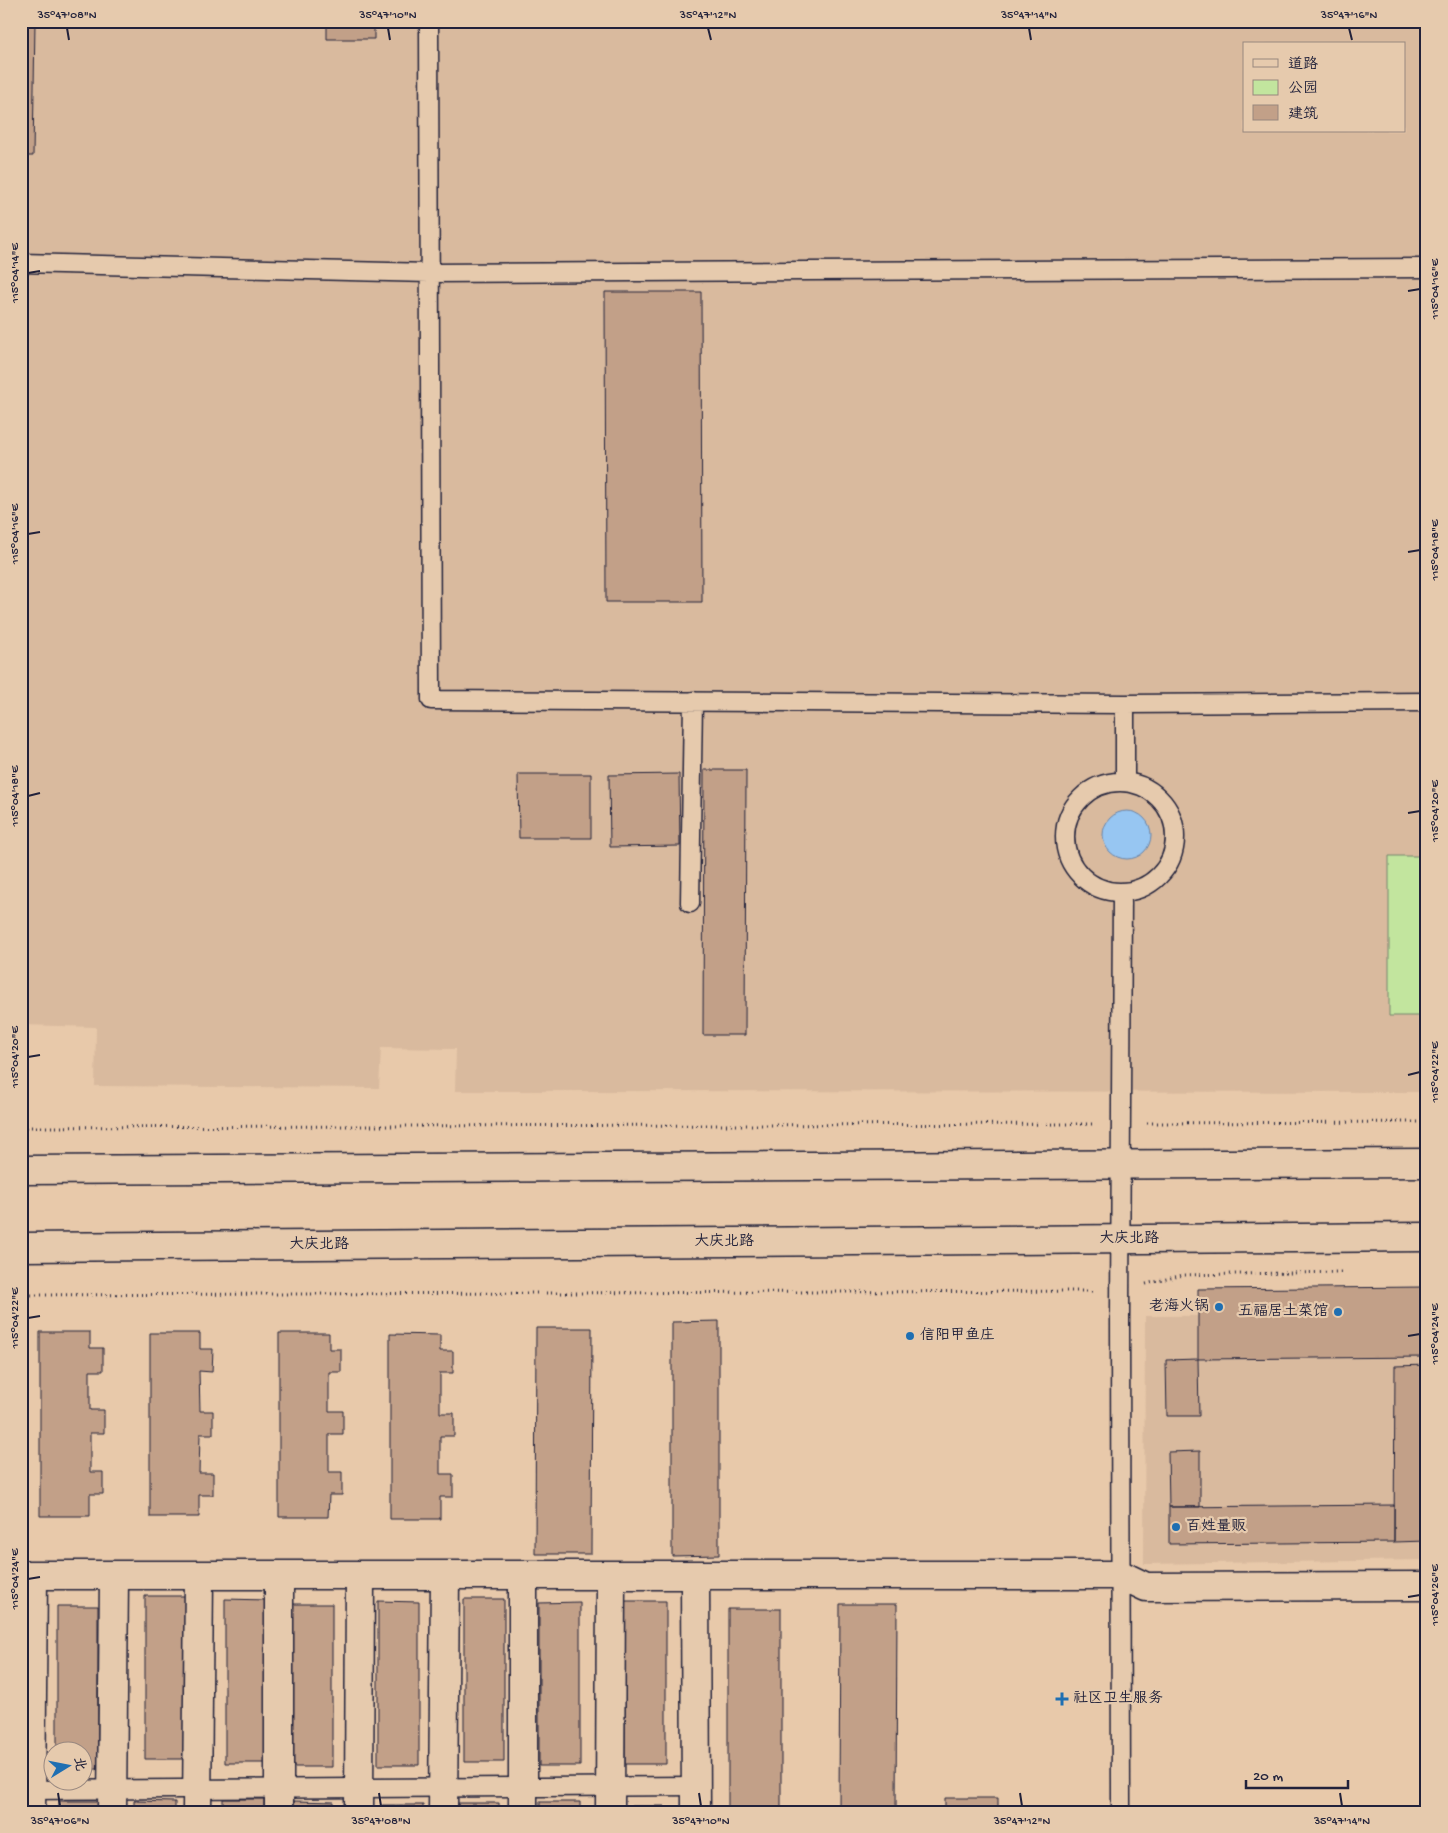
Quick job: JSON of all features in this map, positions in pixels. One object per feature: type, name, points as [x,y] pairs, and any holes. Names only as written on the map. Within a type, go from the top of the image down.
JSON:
[{"type":"street","points":[[21,1170],[1427,1162]]},
{"type":"street","name":"大庆北路","points":[[21,1247],[1427,1237]]},
{"type":"street","points":[[28,1797],[27,1575],[1121,1575],[1146,1587],[1427,1586]]},
{"type":"street","points":[[113,1800],[114,1575]]},
{"type":"street","points":[[197,1800],[199,1575]]},
{"type":"street","points":[[279,1575],[279,1800]]},
{"type":"street","points":[[359,1800],[360,1575]]},
{"type":"street","points":[[443,1800],[445,1575]]},
{"type":"street","points":[[523,1575],[523,1799]]},
{"type":"street","points":[[610,1799],[611,1575]]},
{"type":"street","points":[[695,1575],[696,1799]]},
{"type":"lane","points":[[429,21],[431,700],[1125,704],[1427,702]]},
{"type":"lane","points":[[21,263],[429,273],[1427,268]]},
{"type":"lane","points":[[690,903],[693,701]]},
{"type":"lane","points":[[1125,704],[1125,782]]},
{"type":"lane","points":[[1125,782],[1142,786],[1157,795],[1168,810],[1174,828],[1175,846],[1168,864],[1157,879],[1141,888],[1122,892],[1104,889],[1088,881],[1076,869],[1068,853],[1066,835],[1069,818],[1078,802],[1091,790],[1107,783],[1125,782]]},
{"type":"lane","points":[[1121,1812],[1120,1124],[1122,892]]},
{"type":"lane","points":[[28,1797],[113,1800],[696,1799]]},
{"type":"path","points":[[21,1127],[1427,1122]]},
{"type":"path","points":[[21,1296],[1120,1290],[1183,1275],[1349,1272]]},
{"type":"shaded area","points":[[21,21],[1427,21],[1427,1092],[455,1091],[456,1049],[381,1048],[379,1088],[95,1086],[96,1027],[21,1025]]},
{"type":"shaded area","points":[[1427,1315],[1427,1560],[1144,1564],[1145,1316]]},
{"type":"green space","points":[[1389,856],[1427,856],[1427,1016],[1389,1016]]},
{"type":"water","points":[[1122,811],[1132,811],[1141,815],[1147,821],[1151,835],[1147,849],[1141,855],[1132,859],[1122,859],[1113,855],[1107,849],[1103,840],[1103,830],[1107,821],[1113,815]]},
{"type":"building","points":[[21,21],[35,21],[33,156],[21,156]]},
{"type":"building","points":[[327,21],[374,21],[374,39],[327,39]]},
{"type":"building","points":[[605,292],[701,292],[702,602],[606,602]]},
{"type":"building","points":[[704,770],[746,770],[745,1035],[703,1035]]},
{"type":"building","points":[[518,774],[591,774],[591,838],[519,838]]},
{"type":"building","points":[[679,774],[680,846],[610,847],[609,775]]},
{"type":"building","points":[[1427,1287],[1427,1357],[1198,1359],[1198,1289]]},
{"type":"building","points":[[719,1321],[719,1555],[672,1556],[672,1322]]},
{"type":"building","points":[[536,1328],[592,1328],[591,1554],[535,1554]]},
{"type":"building","points":[[40,1332],[90,1332],[90,1348],[103,1348],[103,1371],[90,1371],[90,1410],[104,1410],[104,1433],[90,1433],[90,1472],[103,1472],[103,1494],[90,1494],[90,1516],[40,1516]]},
{"type":"building","points":[[150,1333],[200,1333],[200,1349],[213,1349],[212,1372],[199,1371],[200,1411],[213,1411],[213,1434],[200,1434],[199,1473],[213,1473],[213,1495],[199,1495],[199,1517],[150,1517]]},
{"type":"building","points":[[279,1333],[329,1333],[329,1349],[341,1349],[341,1372],[329,1372],[329,1411],[343,1411],[343,1434],[329,1434],[329,1472],[342,1472],[342,1495],[329,1495],[328,1517],[279,1517]]},
{"type":"building","points":[[390,1334],[440,1335],[440,1351],[453,1351],[453,1373],[440,1373],[440,1413],[454,1413],[454,1436],[440,1436],[440,1474],[453,1474],[453,1497],[440,1497],[440,1519],[390,1519]]},
{"type":"building","points":[[1198,1359],[1199,1416],[1167,1416],[1166,1360]]},
{"type":"building","points":[[1427,1365],[1427,1541],[1394,1542],[1395,1366]]},
{"type":"building","points":[[1200,1451],[1200,1507],[1169,1507],[1168,1452]]},
{"type":"building","points":[[1394,1505],[1394,1542],[1169,1544],[1169,1507]]},
{"type":"building","points":[[145,1596],[186,1596],[186,1759],[145,1759]]},
{"type":"building","points":[[225,1599],[266,1600],[266,1763],[225,1763]]},
{"type":"building","points":[[464,1599],[504,1599],[504,1762],[464,1762]]},
{"type":"building","points":[[378,1601],[419,1602],[419,1765],[378,1765]]},
{"type":"building","points":[[625,1601],[666,1601],[666,1764],[625,1764]]},
{"type":"building","points":[[580,1602],[580,1766],[539,1766],[539,1603]]},
{"type":"building","points":[[291,1604],[332,1604],[332,1767],[291,1767]]},
{"type":"building","points":[[840,1604],[897,1604],[896,1812],[839,1812]]},
{"type":"building","points":[[57,1606],[98,1606],[98,1769],[92,1769],[92,1740],[57,1740]]},
{"type":"building","points":[[728,1609],[781,1609],[781,1812],[728,1812]]},
{"type":"building","points":[[945,1798],[998,1798],[998,1812],[945,1812]]},
{"type":"building","points":[[223,1799],[264,1799],[264,1812],[223,1812]]},
{"type":"building","points":[[59,1801],[99,1801],[99,1812],[59,1812]]},
{"type":"building","points":[[134,1801],[175,1802],[175,1812],[134,1812]]},
{"type":"building","points":[[294,1801],[334,1802],[334,1812],[294,1812]]},
{"type":"building","points":[[540,1802],[580,1802],[580,1812],[540,1812]]},
{"type":"building","points":[[458,1803],[499,1803],[499,1812],[458,1812]]},
{"type":"building","points":[[382,1805],[423,1805],[423,1812],[382,1812]]},
{"type":"building","points":[[623,1806],[664,1806],[664,1812],[623,1812]]},
{"type":"place","name":"老海火锅","points":[[1219,1307]]},
{"type":"place","name":"五福居土菜馆","points":[[1338,1312]]},
{"type":"place","name":"信阳甲鱼庄","points":[[910,1336]]},
{"type":"place","name":"百姓量贩","points":[[1176,1527]]},
{"type":"place","name":"社区卫生服务","points":[[1062,1699]]}]
